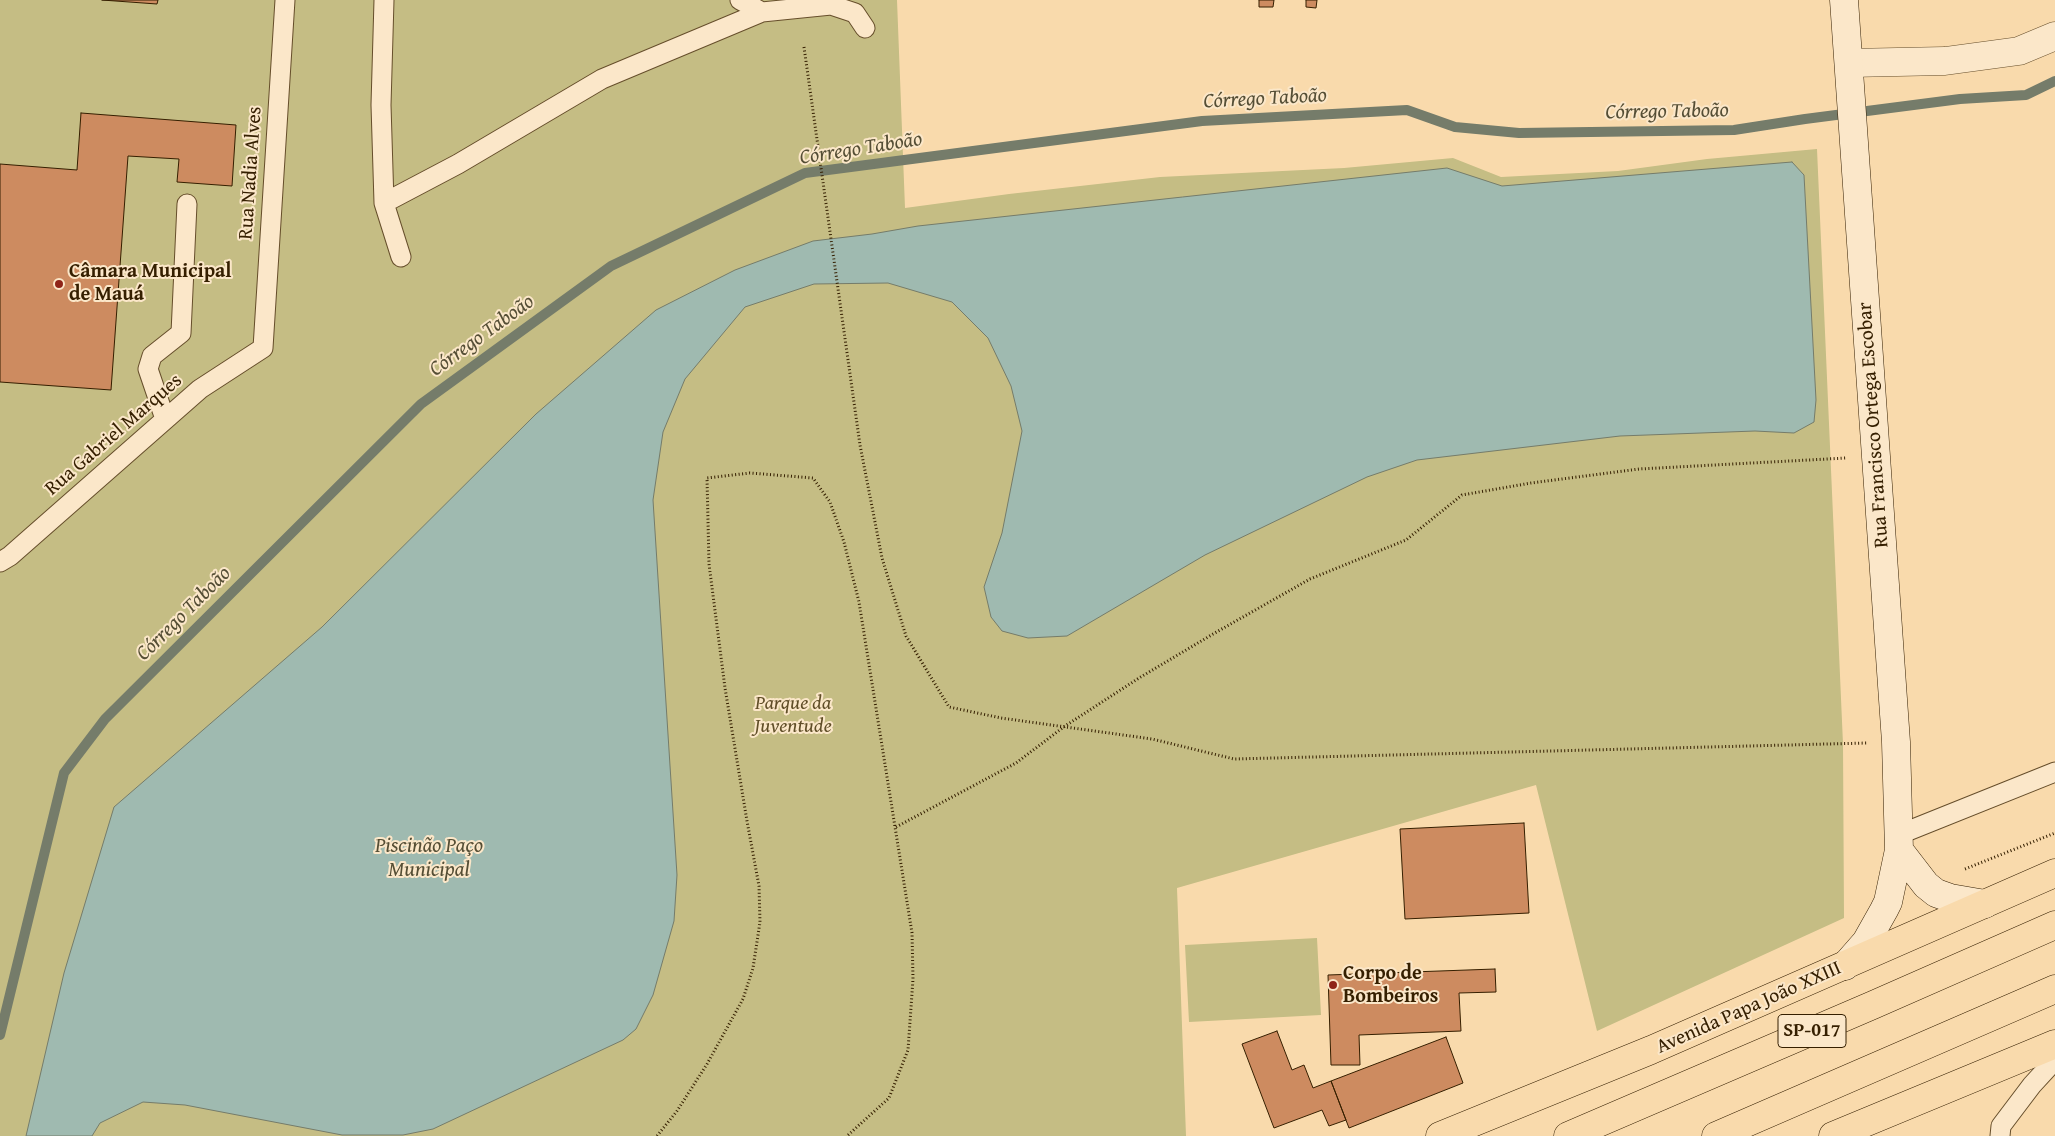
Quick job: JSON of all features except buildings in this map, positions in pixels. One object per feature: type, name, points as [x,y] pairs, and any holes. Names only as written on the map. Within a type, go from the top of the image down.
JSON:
[{"type":"main road","name":"Rua Francisco Ortega Escobar","points":[[1844,0],[1896,742],[1899,843],[1888,902],[1866,942],[1845,966]]},
{"type":"main road","points":[[1849,63],[1945,61],[2019,51],[2055,36]]},
{"type":"main road","points":[[1899,843],[1926,885],[1936,893],[1950,898],[1985,904]]},
{"type":"main road","name":"Avenida Papa João XXIII","points":[[1440,1136],[1651,1050],[2055,873]]},
{"type":"main road","name":"SP-017","points":[[1568,1136],[2055,924]]},
{"type":"main road","name":"SP-017","points":[[1716,1136],[2055,990]]},
{"type":"main road","points":[[1833,1136],[2055,1044]]},
{"type":"lane","name":"Rua Nadia Alves","points":[[263,348],[285,0]]},
{"type":"lane","points":[[384,0],[381,105],[384,203],[401,257]]},
{"type":"lane","points":[[740,0],[762,12]]},
{"type":"lane","points":[[384,203],[458,164],[602,79],[762,12],[831,5],[855,12],[864,28]]},
{"type":"lane","points":[[165,419],[148,369],[152,356],[180,333],[187,204]]},
{"type":"lane","name":"Rua Gabriel Marques","points":[[0,562],[10,556],[200,389],[263,348]]},
{"type":"lane","points":[[1899,843],[2055,772]]},
{"type":"lane","points":[[2000,1136],[2001,1126],[2032,1085],[2055,1060]]},
{"type":"path","points":[[804,47],[818,133],[860,445],[880,548],[906,636],[949,707],[1001,718],[1152,739],[1234,759],[1896,742]]},
{"type":"path","points":[[896,827],[1016,763],[1065,726],[1213,634],[1310,579],[1406,540],[1462,495],[1532,483],[1639,469],[1876,456]]},
{"type":"path","points":[[657,1136],[677,1111],[707,1064],[743,999],[753,968],[760,922],[759,886],[746,821],[725,688],[709,564],[707,478],[750,473],[813,478],[830,502],[844,542],[859,602],[912,932],[913,980],[908,1050],[889,1098],[847,1136]]},
{"type":"green space","name":"Parque da Juventude","points":[[0,0],[897,0],[905,208],[1160,177],[1344,168],[1453,158],[1501,177],[1618,171],[1707,159],[1817,149],[1843,744],[1844,918],[1597,1031],[1536,785],[1177,888],[1186,1136],[0,1136]]},
{"type":"green space","points":[[1317,938],[1321,1015],[1189,1022],[1185,945]]},
{"type":"water","name":"Piscinão Paço Municipal","points":[[1792,162],[1804,175],[1816,400],[1814,422],[1794,433],[1755,431],[1620,436],[1417,460],[1367,477],[1205,555],[1067,636],[1028,638],[1002,631],[991,617],[984,587],[1002,533],[1022,431],[1011,386],[988,338],[952,302],[888,283],[814,284],[745,307],[685,379],[663,432],[653,500],[677,875],[674,921],[653,995],[636,1029],[623,1040],[433,1129],[403,1135],[342,1135],[185,1105],[143,1102],[100,1123],[92,1136],[26,1136],[64,973],[114,807],[322,627],[536,414],[656,310],[735,270],[813,241],[918,226],[1447,168],[1502,186]]},
{"type":"waterway","name":"Córrego Taboão","points":[[0,1035],[64,773],[105,719],[421,404],[611,266],[805,173],[1202,121],[1407,110],[1455,127],[1519,133],[1734,130],[1960,99],[2026,95],[2055,81]]},
{"type":"place","name":"Câmara Municipal de Mauá","points":[[59,284]]},
{"type":"place","name":"Corpo de Bombeiros","points":[[1333,985]]}]
